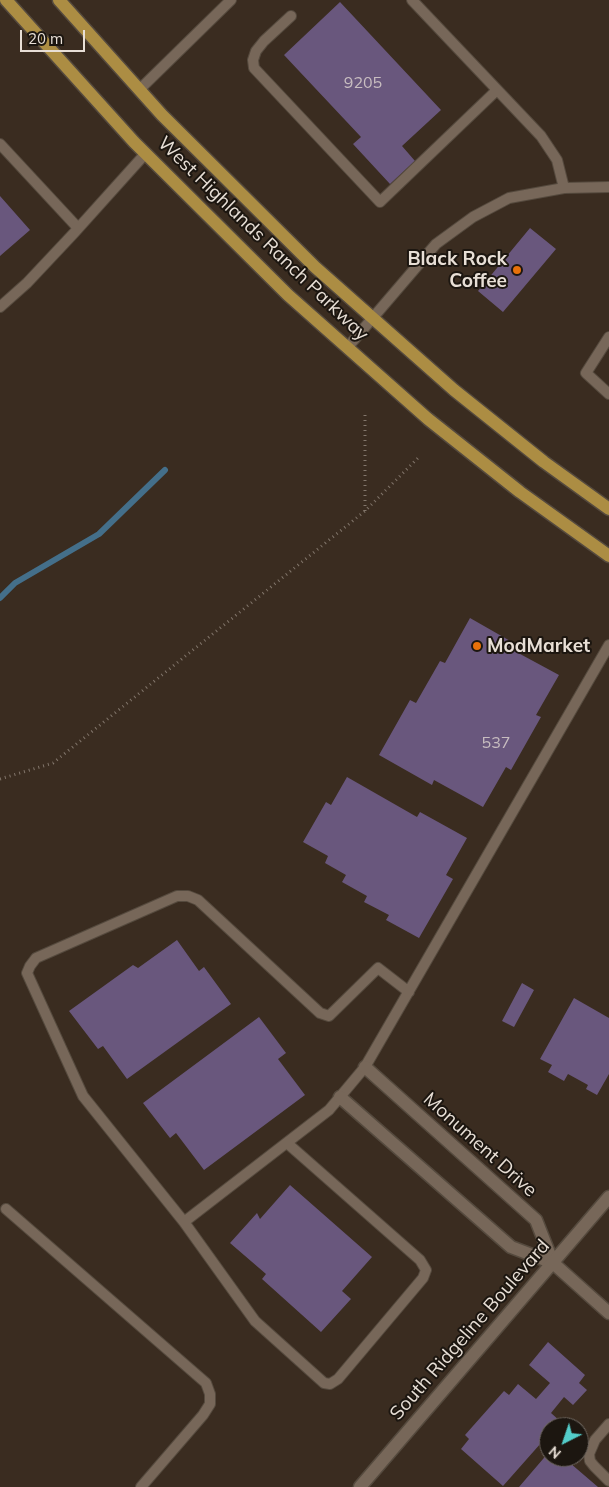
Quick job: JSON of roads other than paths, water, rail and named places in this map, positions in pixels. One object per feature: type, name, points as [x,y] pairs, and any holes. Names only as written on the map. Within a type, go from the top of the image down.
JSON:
[{"type":"main road","name":"West Highlands Ranch Parkway","points":[[6,0],[146,153],[288,295],[444,432],[520,492],[609,556]]},
{"type":"main road","name":"West Highlands Ranch Parkway","points":[[59,0],[162,115],[315,267],[454,390],[544,462],[609,509]]},
{"type":"street","name":"Monument Drive","points":[[365,1067],[536,1220],[553,1263]]},
{"type":"street","name":"Monument Drive","points":[[340,1097],[511,1246],[553,1263],[609,1313]]},
{"type":"street","name":"South Ridgeline Boulevard","points":[[360,1487],[609,1197]]},
{"type":"lane","points":[[139,90],[231,0]]},
{"type":"lane","points":[[412,0],[541,136],[557,160],[564,188]]},
{"type":"lane","points":[[291,16],[256,51],[253,60],[254,68],[380,202],[497,90]]},
{"type":"lane","points":[[0,144],[78,228]]},
{"type":"lane","points":[[0,307],[27,283],[146,153]]},
{"type":"lane","points":[[348,348],[436,244],[473,217],[509,198],[564,188],[609,187]]},
{"type":"lane","points":[[609,336],[586,373],[609,394]]},
{"type":"lane","points":[[184,1222],[329,1110],[365,1067],[609,645]]},
{"type":"lane","points":[[287,1143],[420,1260],[426,1270],[423,1278],[338,1380],[330,1384],[324,1383],[255,1321],[184,1222],[83,1096],[27,973],[30,966],[36,958],[177,896],[188,896],[198,900],[320,1013],[329,1016],[378,968],[409,992]]},
{"type":"lane","points":[[6,1209],[206,1383],[210,1394],[210,1404],[203,1415],[140,1487]]},
{"type":"lane","points":[[609,1424],[595,1440],[589,1454],[590,1461],[609,1480]]},
{"type":"waterway","points":[[0,598],[15,583],[99,534],[165,470]]},
{"type":"place","name":"Black Rock Coffee","points":[[517,270]]},
{"type":"place","name":"ModMarket","points":[[477,646]]}]
